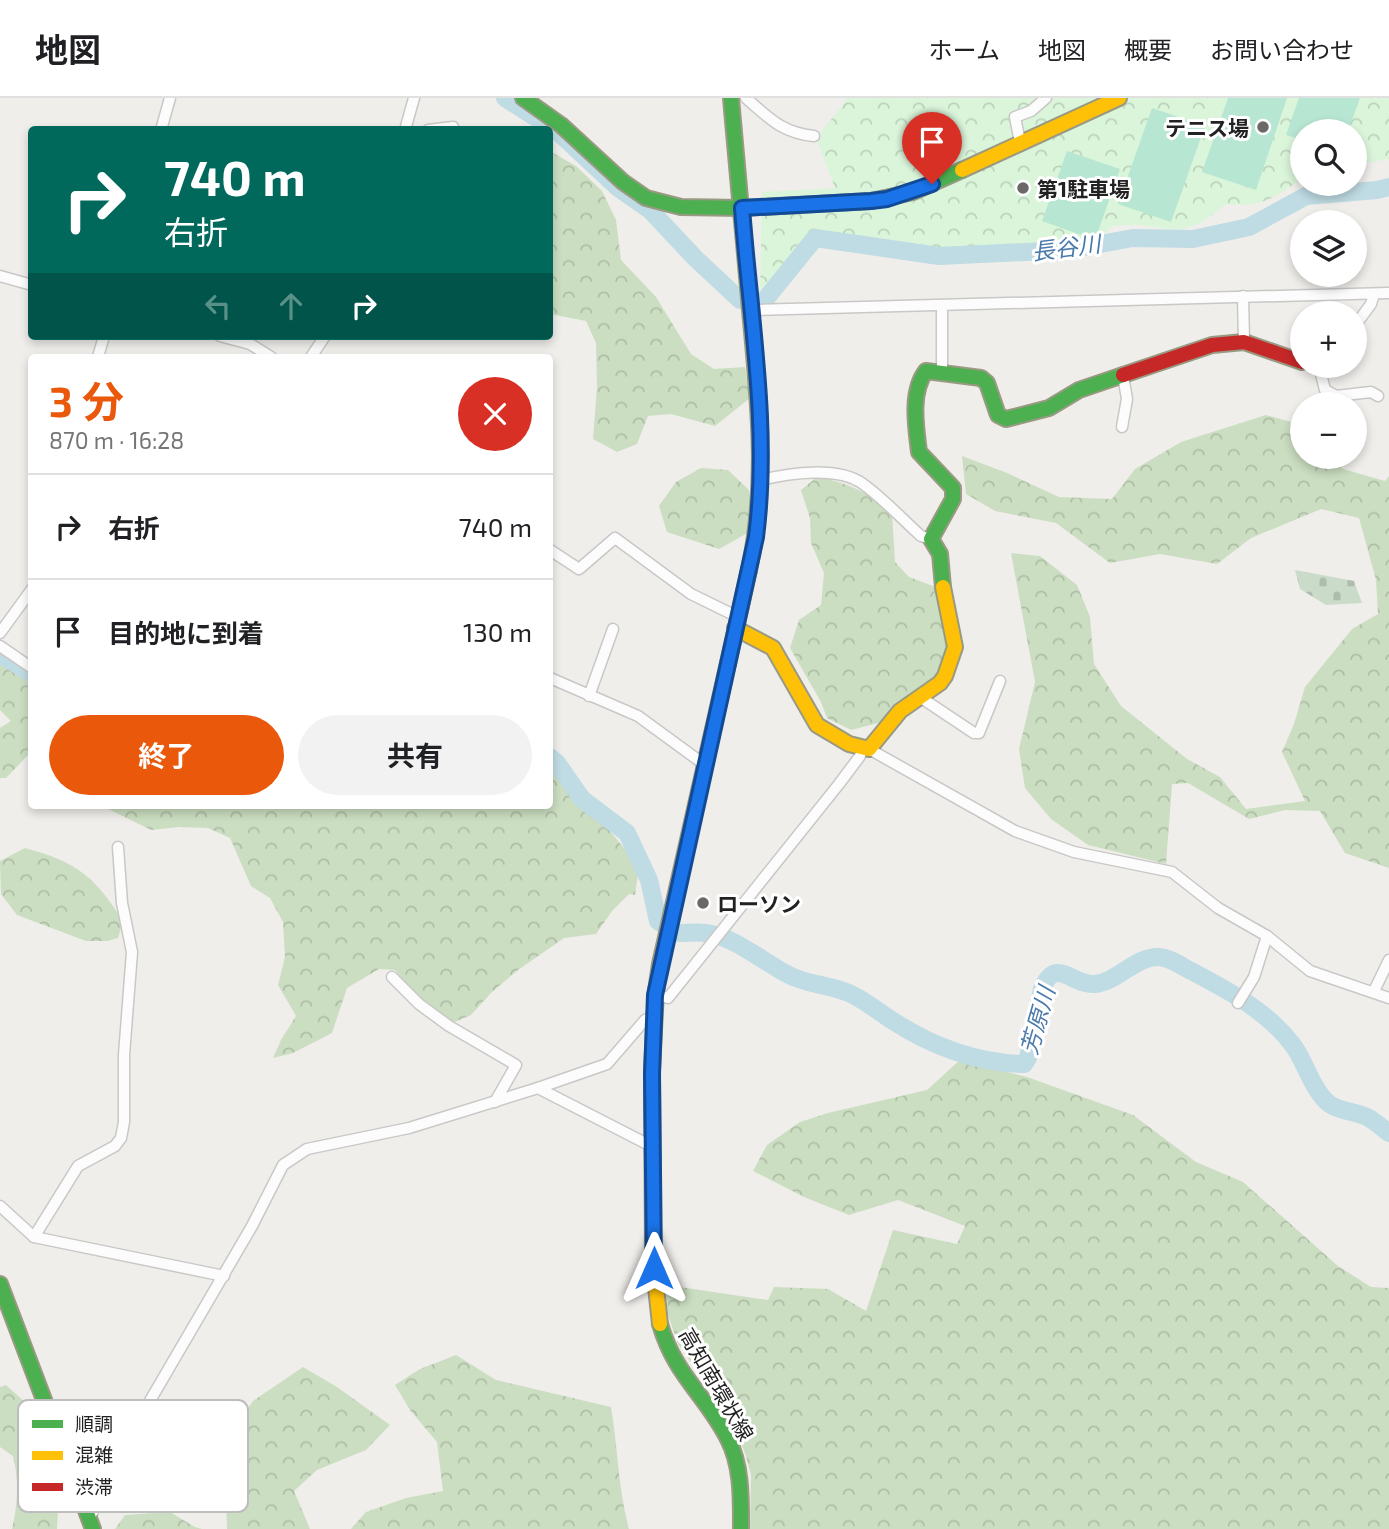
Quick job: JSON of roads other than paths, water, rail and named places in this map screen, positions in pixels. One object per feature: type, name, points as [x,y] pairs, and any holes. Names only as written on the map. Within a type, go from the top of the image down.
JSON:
[{"type":"street","points":[[162,126],[170,98]]},
{"type":"street","points":[[406,126],[414,98]]},
{"type":"street","points":[[523,98],[561,125],[623,182],[646,198],[681,207],[742,208],[887,199],[932,184],[1119,98]]},
{"type":"street","name":"高知南環状線","points":[[731,98],[742,208],[761,480],[756,537],[655,995],[653,1147],[656,1310],[666,1343],[679,1368],[729,1441],[737,1462],[740,1482],[741,1529]]},
{"type":"street","points":[[746,98],[776,125],[791,132],[814,136]]},
{"type":"street","points":[[1020,142],[1015,117],[1031,111],[1046,98]]},
{"type":"street","points":[[0,276],[28,284]]},
{"type":"street","points":[[750,310],[1389,293]]},
{"type":"street","points":[[1367,309],[1374,294]]},
{"type":"street","points":[[1243,296],[1244,342]]},
{"type":"street","points":[[942,305],[943,372]]},
{"type":"street","points":[[252,340],[268,354]]},
{"type":"street","points":[[931,539],[953,499],[953,488],[919,452],[917,389],[920,376],[926,371],[981,378],[987,383],[998,415],[1006,419],[1049,408],[1079,390],[1212,345],[1244,342],[1290,358]]},
{"type":"street","points":[[1122,427],[1127,399],[1123,376]]},
{"type":"street","points":[[1322,378],[1325,390],[1336,396],[1371,393],[1378,396]]},
{"type":"street","points":[[655,995],[668,998],[865,749],[900,711],[940,683],[946,676],[955,647],[941,578],[940,554],[931,539],[921,536],[862,482],[842,474],[820,472],[761,480]]},
{"type":"street","points":[[553,553],[579,569],[615,538],[691,594],[773,648],[817,725],[825,732],[865,749],[1015,831],[1074,852],[1172,872],[1218,908],[1267,936],[1310,971],[1389,998]]},
{"type":"street","points":[[0,634],[28,595]]},
{"type":"street","points":[[589,696],[613,629]]},
{"type":"street","points":[[0,646],[28,665]]},
{"type":"street","points":[[553,679],[638,716],[705,765]]},
{"type":"street","points":[[920,697],[974,733],[979,733],[1000,681]]},
{"type":"street","points":[[34,1237],[78,1166],[108,1150],[121,1138],[132,951],[119,882],[118,847]]},
{"type":"street","points":[[1241,1000],[1254,977],[1267,936]]},
{"type":"street","points":[[1374,991],[1389,960]]},
{"type":"street","points":[[392,976],[419,1004],[449,1026],[516,1065],[495,1102]]},
{"type":"street","points":[[151,1400],[224,1276],[283,1165],[307,1149],[409,1128],[607,1064],[645,1020],[653,1016]]},
{"type":"street","points":[[538,1088],[653,1147]]},
{"type":"street","points":[[0,1206],[34,1237],[224,1276]]},
{"type":"street","points":[[0,1284],[5,1308],[42,1400]]},
{"type":"waterway","name":"長谷川","points":[[505,98],[549,126]]},
{"type":"waterway","name":"長谷川","points":[[553,129],[617,187],[650,210],[695,258],[740,300]]},
{"type":"waterway","name":"長谷川","points":[[764,301],[815,238],[939,256],[1067,250],[1133,238],[1193,239],[1249,227],[1306,196],[1389,187]]},
{"type":"waterway","name":"芳原川","points":[[0,654],[28,672]]},
{"type":"waterway","name":"芳原川","points":[[553,760],[582,799],[627,833],[649,880],[658,921],[666,926]]},
{"type":"waterway","name":"芳原川","points":[[679,933],[706,933],[727,939],[795,978],[853,995],[908,1030],[956,1052],[972,1057],[1024,1064],[1028,1058],[1042,989],[1053,974],[1065,974],[1079,981],[1095,984],[1111,979],[1142,961],[1163,958],[1220,987],[1271,1021],[1292,1044],[1314,1086],[1328,1103],[1367,1117],[1389,1133]]},
{"type":"place","name":"テニス場","points":[[1263,127]]},
{"type":"place","name":"第1駐車場","points":[[1023,188]]},
{"type":"place","name":"ローソン","points":[[703,903]]}]
